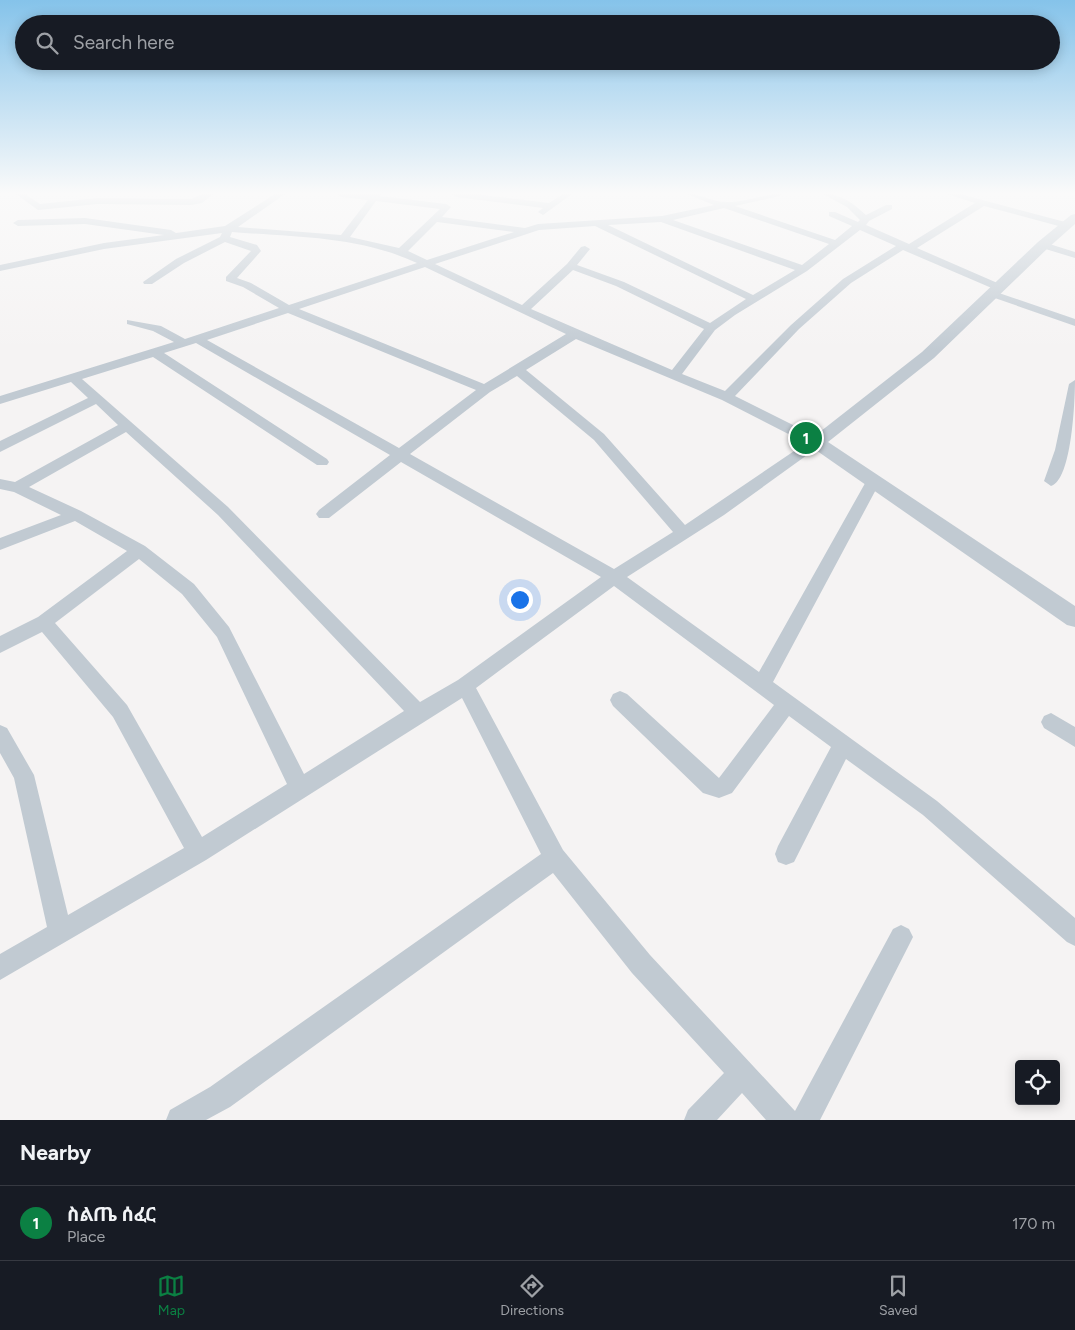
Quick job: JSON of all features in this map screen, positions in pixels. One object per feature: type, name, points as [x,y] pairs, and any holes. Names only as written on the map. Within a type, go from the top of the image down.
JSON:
[{"type":"street","points":[[0,268],[103,246]]},
{"type":"street","points":[[148,282],[205,246]]},
{"type":"street","points":[[249,246],[256,251],[230,279],[247,285],[288,308],[485,388]]},
{"type":"street","points":[[378,246],[401,252],[575,334],[727,397],[816,442],[1075,618]]},
{"type":"street","points":[[401,252],[407,246]]},
{"type":"street","points":[[0,400],[191,341],[477,246]]},
{"type":"street","points":[[644,246],[754,299]]},
{"type":"street","points":[[739,246],[803,269]]},
{"type":"street","points":[[674,375],[711,328],[803,269],[830,246]]},
{"type":"street","points":[[902,246],[996,290],[1075,323]]},
{"type":"street","points":[[727,397],[796,327],[847,281],[908,246]]},
{"type":"street","points":[[0,968],[60,931],[198,852],[418,713],[465,686],[614,577],[719,512],[816,442],[928,355],[1042,246]]},
{"type":"street","points":[[1047,246],[1075,255]]},
{"type":"street","points":[[523,310],[571,266],[585,249]]},
{"type":"street","points":[[571,266],[620,284],[711,328]]},
{"type":"street","points":[[131,322],[157,328],[191,341],[402,454],[614,577],[844,743],[930,808],[1075,934]]},
{"type":"street","points":[[324,514],[485,388],[518,370],[575,334]]},
{"type":"street","points":[[154,352],[322,462]]},
{"type":"street","points":[[518,370],[599,437],[684,534]]},
{"type":"street","points":[[73,377],[223,511],[418,713]]},
{"type":"street","points":[[1051,480],[1069,452],[1075,384]]},
{"type":"street","points":[[0,447],[96,399]]},
{"type":"street","points":[[17,487],[127,426]]},
{"type":"street","points":[[762,685],[873,482]]},
{"type":"street","points":[[0,484],[17,487],[76,515],[139,550],[188,588],[223,632],[300,788]]},
{"type":"street","points":[[0,544],[76,515]]},
{"type":"street","points":[[0,645],[44,622],[139,550]]},
{"type":"street","points":[[44,622],[120,711],[198,852]]},
{"type":"street","points":[[465,686],[502,751],[555,858],[641,964],[785,1120]]},
{"type":"street","points":[[620,700],[710,786],[719,788],[725,786],[787,703]]},
{"type":"street","points":[[1051,722],[1075,738]]},
{"type":"street","points":[[0,734],[24,774],[60,931]]},
{"type":"street","points":[[786,854],[844,743]]},
{"type":"street","points":[[180,1120],[220,1097],[555,858]]},
{"type":"street","points":[[805,1120],[901,937]]},
{"type":"street","points":[[698,1120],[741,1074]]},
{"type":"place","name":"ስልጤ ሰፈር","points":[[806,438]]}]
